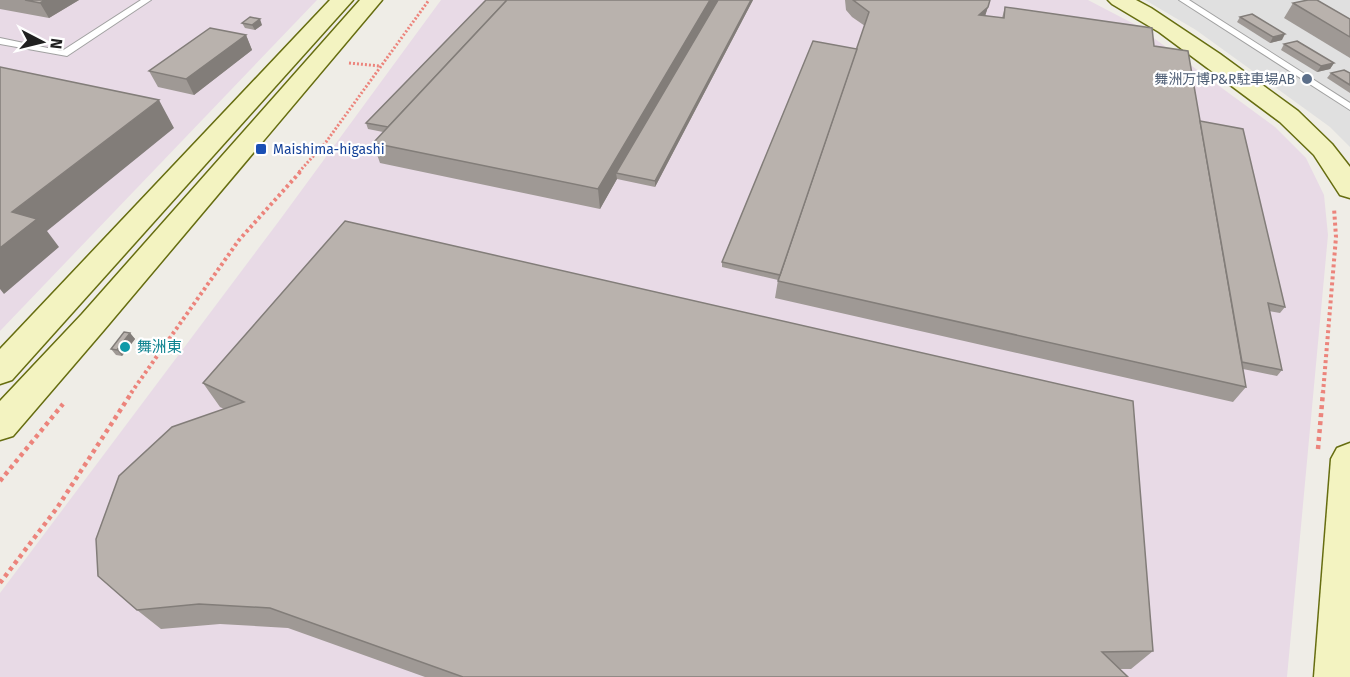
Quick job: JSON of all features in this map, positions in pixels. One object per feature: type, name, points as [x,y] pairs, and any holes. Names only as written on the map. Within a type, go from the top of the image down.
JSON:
[{"type":"street","points":[[0,371],[342,0]]},
{"type":"street","points":[[0,425],[93,322],[370,0]]},
{"type":"street","points":[[1119,0],[1161,23],[1284,111],[1326,152],[1342,197]]},
{"type":"street","points":[[1334,455],[1336,677]]},
{"type":"lane","points":[[0,41],[64,54],[147,0]]},
{"type":"lane","points":[[1183,0],[1350,107]]},
{"type":"path","points":[[0,583],[57,507],[156,355],[239,240],[326,142],[429,0]]},
{"type":"path","points":[[344,63],[381,66]]},
{"type":"path","points":[[1334,455],[1336,237],[1342,197]]},
{"type":"shaded area","points":[[0,0],[317,0],[0,331]]},
{"type":"shaded area","points":[[441,0],[1088,0],[1136,25],[1275,127],[1306,158],[1324,195],[1328,235],[1287,677],[0,677],[0,593],[279,221]]},
{"type":"shaded area","name":"舞洲万博P&R駐車場AB","points":[[1145,0],[1350,0],[1350,147],[1330,127],[1196,30]]},
{"type":"building","points":[[25,0],[45,0],[40,3]]},
{"type":"building","points":[[486,0],[507,0],[388,127],[366,123]]},
{"type":"building","points":[[507,0],[710,0],[598,189],[373,143]]},
{"type":"building","points":[[718,0],[751,0],[655,181],[616,173]]},
{"type":"building","points":[[853,0],[990,0],[988,7],[979,15],[1004,18],[1005,7],[1152,28],[1154,46],[1188,51],[1246,387],[778,281],[869,12]]},
{"type":"building","points":[[1317,0],[1350,19],[1350,37],[1293,3]]},
{"type":"building","points":[[1252,14],[1285,34],[1273,37],[1240,17]]},
{"type":"building","points":[[250,17],[260,19],[252,25],[242,23]]},
{"type":"building","points":[[210,28],[246,35],[186,79],[149,71]]},
{"type":"building","points":[[813,41],[857,49],[780,275],[722,262]]},
{"type":"building","points":[[1297,41],[1334,63],[1321,66],[1284,44]]},
{"type":"building","points":[[0,67],[159,100],[12,212],[37,219],[0,248]]},
{"type":"building","points":[[1344,70],[1350,73],[1350,85],[1331,73]]},
{"type":"building","points":[[1200,121],[1243,129],[1285,307],[1268,303],[1282,370],[1242,362]]},
{"type":"building","points":[[345,221],[1133,401],[1153,651],[1102,652],[1128,677],[463,677],[270,608],[199,604],[137,610],[98,576],[96,539],[119,476],[172,427],[244,402],[203,383]]},
{"type":"building","points":[[124,332],[130,333],[117,350],[111,349]]},
{"type":"place","name":"舞洲万博P&R駐車場AB","points":[[1307,79]]},
{"type":"place","name":"Maishima-higashi","points":[[261,149]]},
{"type":"place","name":"舞洲東","points":[[125,347]]}]
